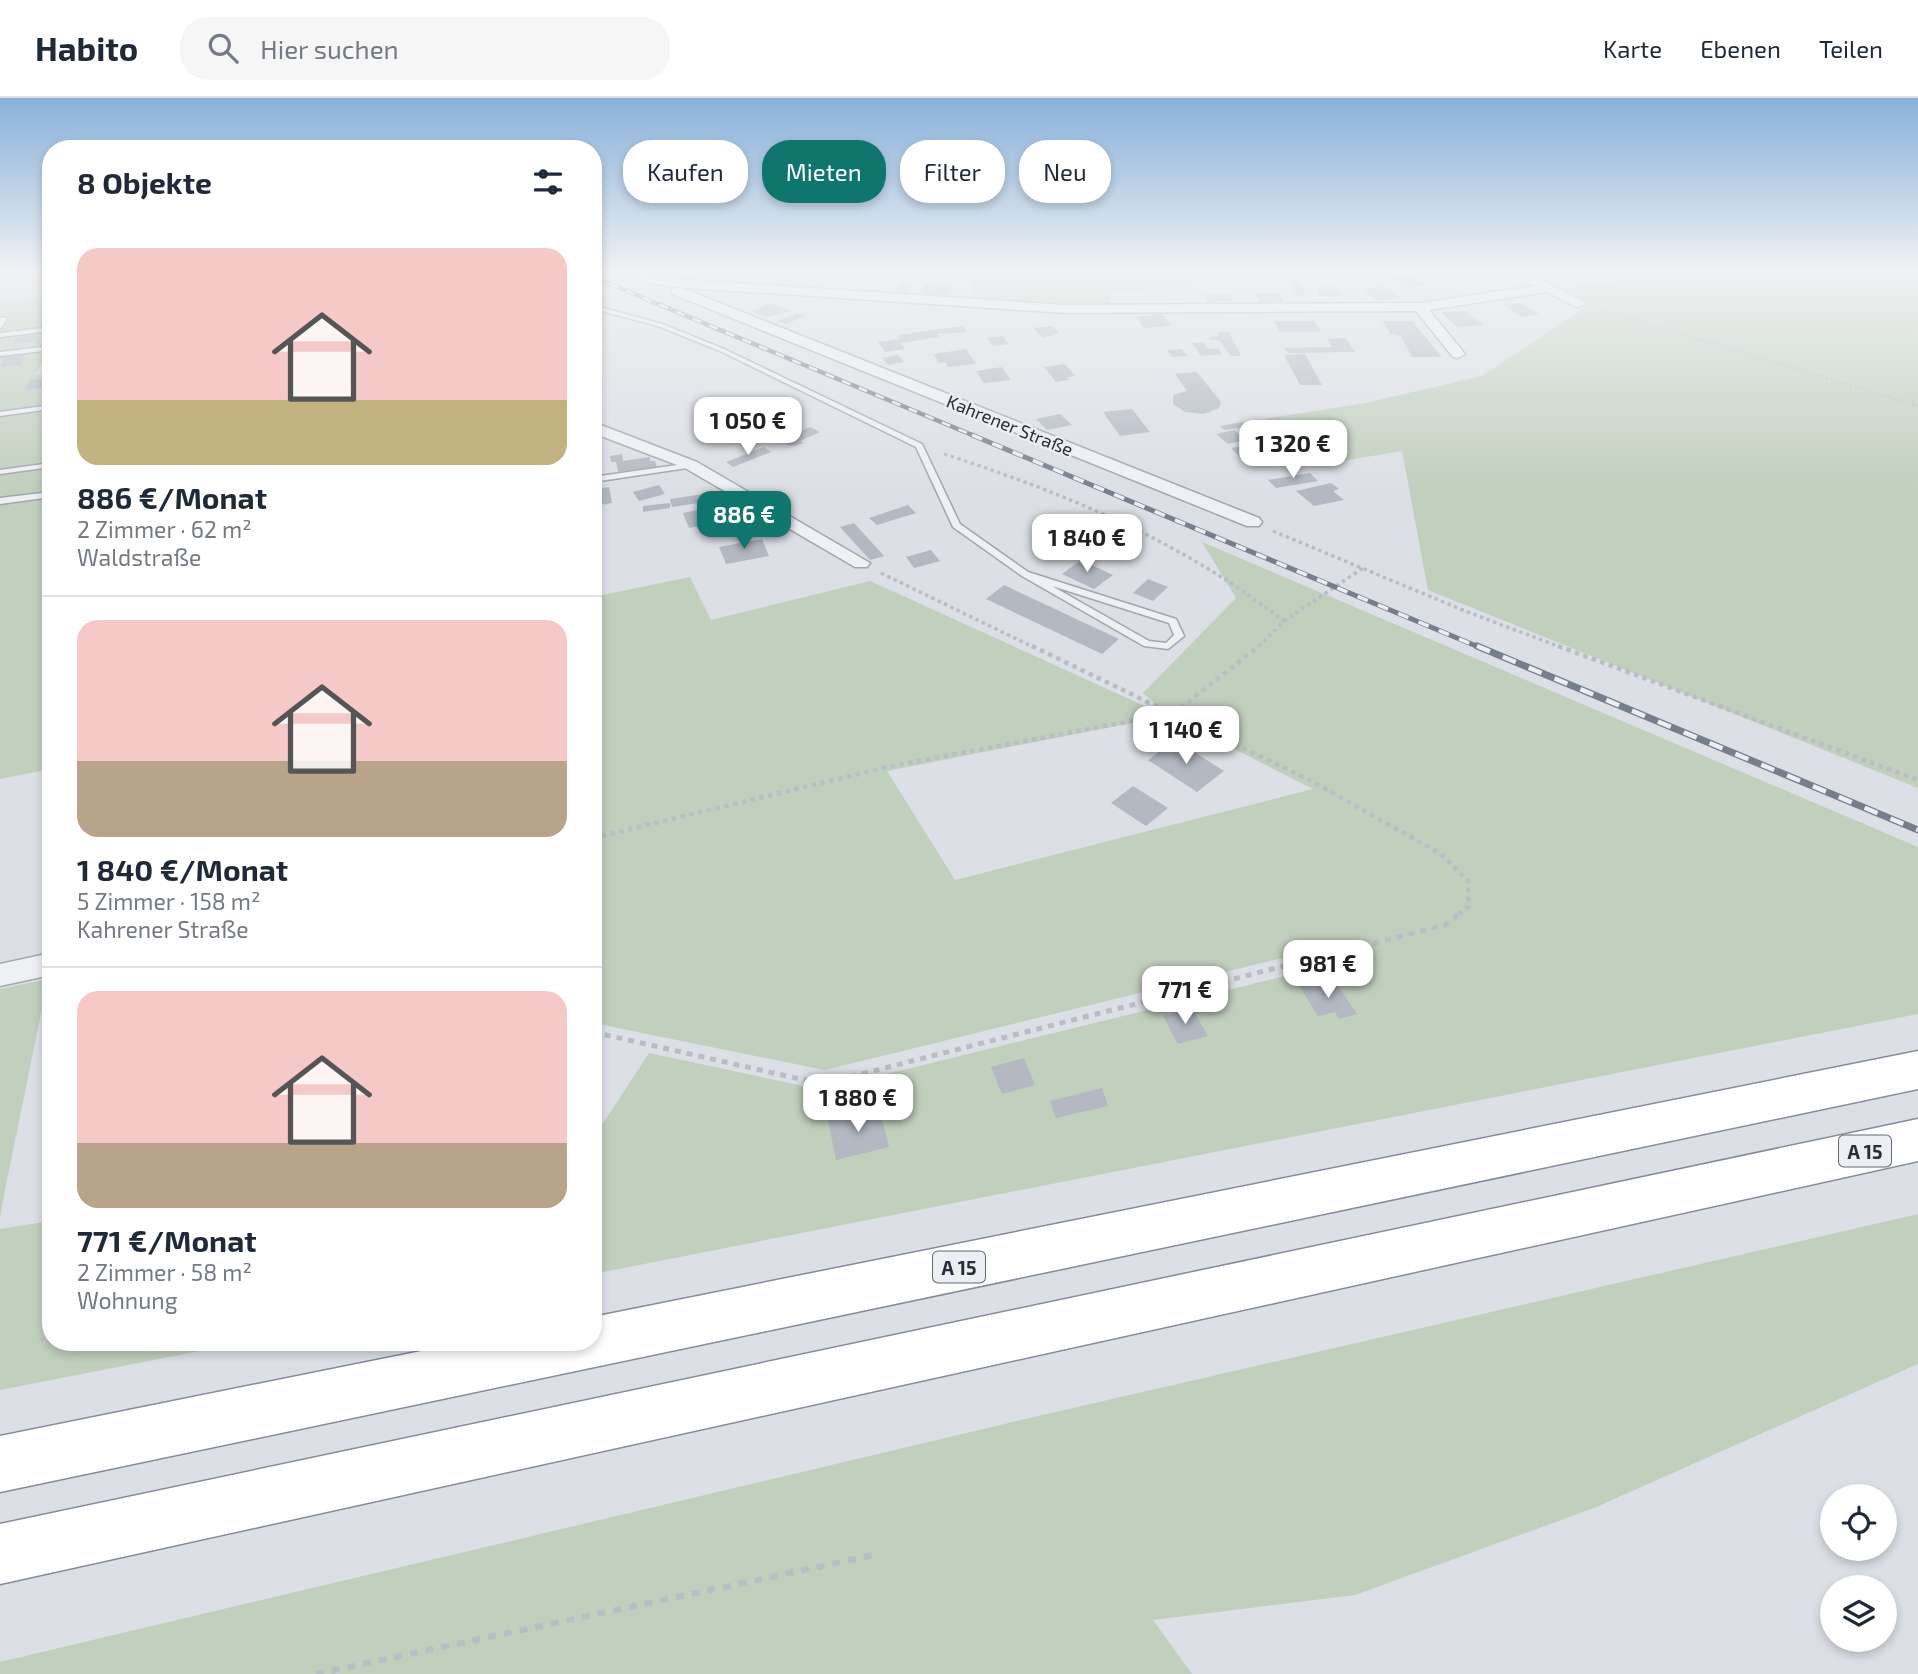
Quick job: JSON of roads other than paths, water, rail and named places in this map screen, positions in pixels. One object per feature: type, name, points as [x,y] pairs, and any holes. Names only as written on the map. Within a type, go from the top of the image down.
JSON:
[{"type":"highway","name":"A 15","points":[[602,1340],[1918,1070]]},
{"type":"highway","name":"A 15","points":[[0,1554],[1918,1140]]},
{"type":"highway","name":"A 15","points":[[0,1464],[550,1351]]},
{"type":"street","name":"Kahrener Straße","points":[[808,344],[1253,522]]},
{"type":"street","points":[[1450,344],[1458,354]]},
{"type":"street","points":[[602,430],[691,465],[861,563]]},
{"type":"street","points":[[0,975],[42,966]]},
{"type":"lane","points":[[706,344],[919,446],[956,525],[1024,574],[1147,644],[1168,646],[1179,636],[1173,621],[1024,574]]},
{"type":"lane","points":[[0,354],[42,349]]},
{"type":"lane","points":[[0,414],[42,408]]},
{"type":"lane","points":[[602,479],[691,465]]},
{"type":"lane","points":[[0,472],[42,466]]},
{"type":"lane","points":[[0,501],[42,495]]},
{"type":"railway","points":[[753,344],[977,437]]},
{"type":"railway","points":[[972,435],[1481,648]]},
{"type":"railway","points":[[1477,646],[1918,830]]}]
